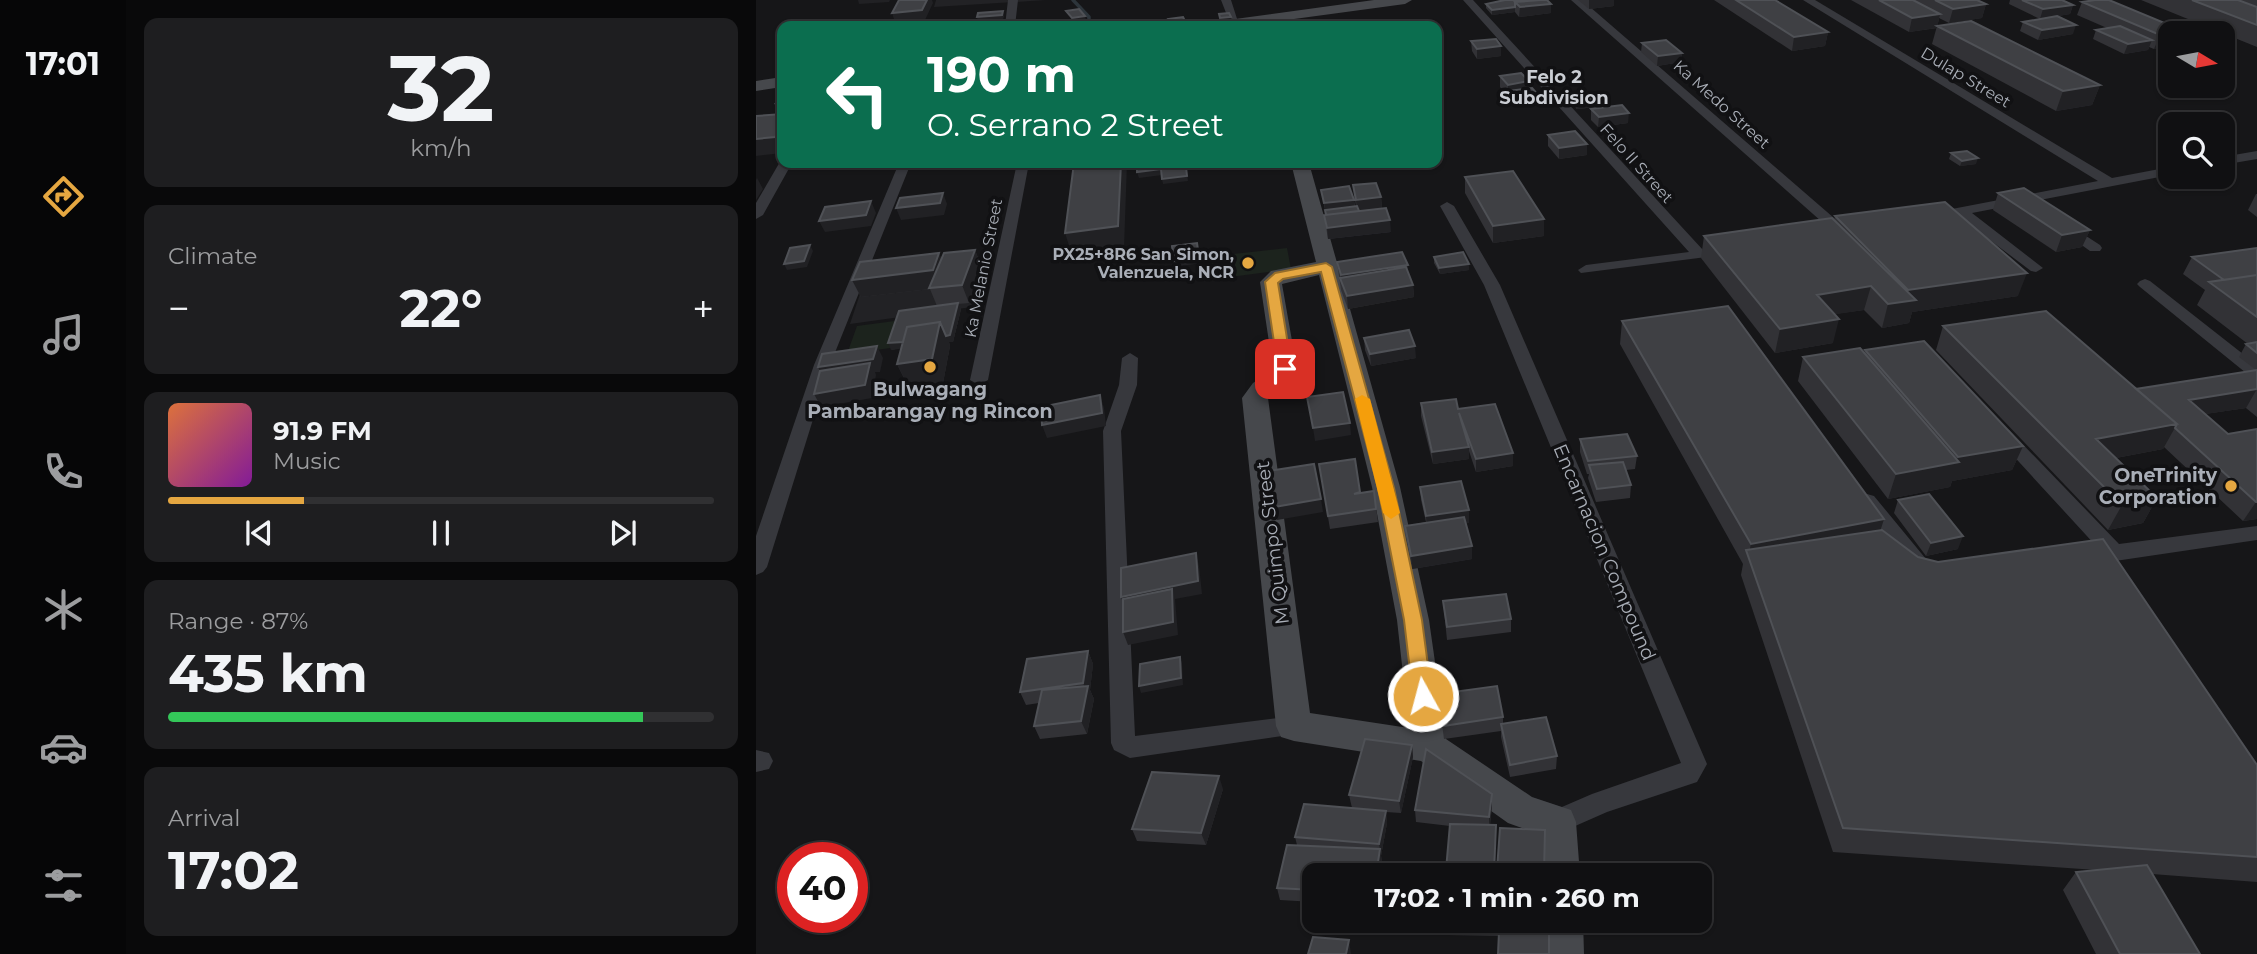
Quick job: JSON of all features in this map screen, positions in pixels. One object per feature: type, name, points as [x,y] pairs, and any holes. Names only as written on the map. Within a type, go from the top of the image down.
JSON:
[{"type":"street","points":[[1011,21],[1013,0]]},
{"type":"street","points":[[1226,0],[1234,21]]},
{"type":"street","points":[[1276,21],[1405,0]]},
{"type":"street","name":"Felo II Street","points":[[1468,0],[1699,254]]},
{"type":"street","name":"Ka Medo Street","points":[[1576,0],[1844,234]]},
{"type":"street","name":"Dulap Street","points":[[1808,0],[2109,182]]},
{"type":"street","points":[[756,86],[777,83]]},
{"type":"street","points":[[2235,159],[2257,155]]},
{"type":"street","points":[[756,215],[783,168]]},
{"type":"street","points":[[756,567],[822,365],[903,168]]},
{"type":"street","name":"Ka Melanio Street","points":[[979,380],[1022,168]]},
{"type":"street","points":[[1301,168],[1386,488],[1413,620],[1429,747]]},
{"type":"street","points":[[1921,219],[2158,173]]},
{"type":"street","points":[[2025,198],[2095,248]]},
{"type":"street","name":"Encarnacion Compound","points":[[1447,206],[1492,285],[1695,764],[1688,774],[1601,802],[1557,822]]},
{"type":"street","points":[[1960,211],[2036,268]]},
{"type":"street","points":[[1586,270],[1738,249]]},
{"type":"street","name":"M Quimpo Street","points":[[1294,726],[1255,398],[1257,393],[1283,374],[1285,369],[1272,282],[1279,276],[1326,267]]},
{"type":"street","points":[[2145,284],[2257,373]]},
{"type":"street","points":[[1130,358],[1128,385],[1112,430],[1123,743],[1130,747],[1294,726],[1429,747],[1521,811],[1557,822],[1559,863]]},
{"type":"street","points":[[1992,422],[2115,553]]},
{"type":"street","points":[[1857,487],[1915,562],[1935,574]]},
{"type":"street","points":[[2073,558],[2257,533]]},
{"type":"street","points":[[1562,933],[1563,954]]},
{"type":"shaded area","points":[[936,0],[1046,0],[934,7]]},
{"type":"shaded area","name":"PX25+8R6 San Simon, Valenzuela, NCR","points":[[1287,248],[1291,269],[1207,280],[1206,257]]},
{"type":"shaded area","points":[[985,266],[972,307],[850,324],[865,279]]},
{"type":"shaded area","points":[[955,313],[948,340],[847,354],[857,326]]},
{"type":"building","points":[[899,0],[927,0],[922,10],[892,13]]},
{"type":"building","points":[[1505,0],[1527,1],[1515,2],[1515,7],[1492,10],[1486,4]]},
{"type":"building","points":[[1547,0],[1551,4],[1520,7],[1515,2]]},
{"type":"building","points":[[1736,0],[1775,0],[1828,32],[1794,37]]},
{"type":"building","points":[[1879,0],[1913,0],[1940,14],[1912,18]]},
{"type":"building","points":[[1935,0],[1977,0],[1986,4],[1953,9]]},
{"type":"building","points":[[2022,0],[2062,0],[2073,5],[2043,9]]},
{"type":"building","points":[[2109,0],[2160,21],[2158,34],[2082,2]]},
{"type":"building","points":[[2192,0],[2238,0],[2257,7],[2257,25]]},
{"type":"building","points":[[1079,9],[1085,16],[1072,18],[1066,11]]},
{"type":"building","points":[[1003,11],[1002,15],[977,17],[978,13]]},
{"type":"building","points":[[1229,13],[1231,17],[1220,18],[1219,14]]},
{"type":"building","points":[[2057,16],[2076,25],[2042,30],[2023,22]]},
{"type":"building","points":[[1183,17],[1185,21],[1169,21],[1168,19]]},
{"type":"building","points":[[1971,21],[2100,85],[2063,91],[1937,26]]},
{"type":"building","points":[[2120,26],[2152,40],[2128,44],[2096,30]]},
{"type":"building","points":[[1496,39],[1501,46],[1477,49],[1471,41]]},
{"type":"building","points":[[1666,40],[1682,53],[1658,56],[1642,43]]},
{"type":"building","points":[[1521,73],[1529,81],[1508,85],[1500,76]]},
{"type":"building","points":[[1532,88],[1539,96],[1515,99],[1508,91]]},
{"type":"building","points":[[1588,92],[1598,101],[1578,104],[1569,95]]},
{"type":"building","points":[[1622,105],[1629,113],[1599,117],[1591,109]]},
{"type":"building","points":[[777,114],[775,137],[756,139],[756,116]]},
{"type":"building","points":[[1575,131],[1587,144],[1559,148],[1548,135]]},
{"type":"building","points":[[1967,151],[1978,158],[1962,161],[1951,153]]},
{"type":"building","points":[[1073,168],[1121,168],[1118,226],[1065,233]]},
{"type":"building","points":[[1137,168],[1186,168],[1187,176],[1162,179],[1161,169],[1137,172]]},
{"type":"building","points":[[1513,171],[1544,219],[1493,226],[1465,177]]},
{"type":"building","points":[[1376,183],[1381,197],[1356,200],[1353,185]]},
{"type":"building","points":[[1349,186],[1354,200],[1324,203],[1321,190]]},
{"type":"building","points":[[2024,188],[2090,230],[2062,235],[1998,193]]},
{"type":"building","points":[[943,193],[940,203],[896,208],[900,198]]},
{"type":"building","points":[[871,201],[866,215],[819,221],[825,207]]},
{"type":"building","points":[[1945,202],[2027,273],[1908,290],[1835,216]]},
{"type":"building","points":[[1357,206],[1359,211],[1326,215],[1325,210]]},
{"type":"building","points":[[1386,208],[1390,220],[1327,228],[1324,215]]},
{"type":"building","points":[[1832,218],[1916,300],[1888,304],[1871,286],[1817,295],[1839,319],[1780,329],[1704,236]]},
{"type":"building","points":[[1197,243],[1199,257],[1174,261],[1172,246]]},
{"type":"building","points":[[810,245],[804,261],[784,264],[790,248]]},
{"type":"building","points":[[2257,248],[2257,275],[2224,280],[2192,257]]},
{"type":"building","points":[[975,250],[962,285],[929,288],[944,253]]},
{"type":"building","points":[[1402,252],[1408,265],[1341,275],[1337,262]]},
{"type":"building","points":[[1463,252],[1469,264],[1439,268],[1434,257]]},
{"type":"building","points":[[939,253],[933,270],[852,280],[860,262]]},
{"type":"building","points":[[1406,267],[1413,285],[1347,296],[1340,278]]},
{"type":"building","points":[[2257,275],[2257,317],[2209,282]]},
{"type":"building","points":[[958,303],[950,335],[946,336],[940,322],[907,327],[903,342],[888,343],[899,311]]},
{"type":"building","points":[[1728,306],[1884,519],[1751,544],[1622,321]]},
{"type":"building","points":[[2046,311],[2177,424],[2096,439],[2157,498],[2122,505],[1943,326]]},
{"type":"building","points":[[940,322],[932,359],[897,364],[907,327]]},
{"type":"building","points":[[1409,330],[1415,346],[1370,354],[1364,338]]},
{"type":"building","points":[[1924,341],[2023,446],[1958,457],[1865,350]]},
{"type":"building","points":[[2257,342],[2257,353],[2246,344]]},
{"type":"building","points":[[877,346],[873,359],[818,367],[822,354]]},
{"type":"building","points":[[1860,348],[1959,462],[1896,474],[1803,357]]},
{"type":"building","points":[[870,363],[865,385],[814,394],[820,371]]},
{"type":"building","points":[[2257,370],[2257,389],[2189,400],[2228,434],[2257,429],[2256,502],[2175,428],[2177,424],[2136,389]]},
{"type":"building","points":[[1343,392],[1350,423],[1313,428],[1307,397]]},
{"type":"building","points":[[1100,395],[1102,413],[1042,425],[1041,407]]},
{"type":"building","points":[[1456,399],[1458,409],[1495,404],[1513,453],[1476,459],[1459,413],[1469,447],[1432,452],[1421,403]]},
{"type":"building","points":[[1627,434],[1637,456],[1588,461],[1580,439]]},
{"type":"building","points":[[1355,459],[1360,492],[1354,494],[1374,491],[1376,509],[1328,516],[1319,464]]},
{"type":"building","points":[[1623,462],[1631,485],[1597,489],[1589,465]]},
{"type":"building","points":[[1314,464],[1321,499],[1274,507],[1269,471]]},
{"type":"building","points":[[1461,481],[1469,510],[1426,516],[1420,487]]},
{"type":"building","points":[[1929,494],[1963,536],[1931,543],[1898,500]]},
{"type":"building","points":[[1464,517],[1472,546],[1411,556],[1405,526]]},
{"type":"building","points":[[1882,530],[1918,557],[1938,562],[2103,539],[2257,765],[2257,857],[1843,828],[1746,550]]},
{"type":"building","points":[[1196,553],[1198,581],[1121,597],[1121,568]]},
{"type":"building","points":[[1172,589],[1173,622],[1123,632],[1123,599]]},
{"type":"building","points":[[1506,594],[1511,619],[1447,627],[1443,601]]},
{"type":"building","points":[[1088,651],[1083,683],[1020,692],[1027,659]]},
{"type":"building","points":[[1180,657],[1181,678],[1139,686],[1140,664]]},
{"type":"building","points":[[1088,686],[1081,721],[1034,726],[1042,690]]},
{"type":"building","points":[[1497,686],[1503,717],[1443,726],[1438,694]]},
{"type":"building","points":[[1546,717],[1557,756],[1510,765],[1501,724]]},
{"type":"building","points":[[1365,739],[1412,745],[1399,801],[1349,795]]},
{"type":"building","points":[[1426,749],[1492,794],[1489,817],[1415,810]]},
{"type":"building","points":[[1152,772],[1219,776],[1201,833],[1132,829]]},
{"type":"building","points":[[1304,804],[1386,811],[1379,844],[1295,837]]},
{"type":"building","points":[[1450,824],[1496,825],[1494,863],[1447,863]]},
{"type":"building","points":[[1500,828],[1545,830],[1544,863],[1498,863]]},
{"type":"building","points":[[1287,845],[1380,849],[1378,863],[1302,863],[1302,889],[1277,888]]},
{"type":"building","points":[[2147,865],[2200,954],[2120,954],[2076,872]]},
{"type":"building","points":[[1499,933],[1549,933],[1549,954],[1498,954]]},
{"type":"building","points":[[1313,937],[1349,940],[1346,954],[1308,954]]},
{"type":"waterway","points":[[1073,0],[1089,17],[1089,21]]},
{"type":"slow traffic","points":[[1362,399],[1391,513]]},
{"type":"place","name":"PX25+8R6 San Simon, Valenzuela, NCR","points":[[1248,263]]},
{"type":"place","name":"Bulwagang Pambarangay ng Rincon","points":[[930,367]]},
{"type":"place","name":"OneTrinity Corporation","points":[[2231,486]]},
{"type":"district","name":"Felo 2 Subdivision","points":[[1554,87]]},
{"type":"route","points":[[1285,369],[1270,287],[1272,282],[1279,276],[1326,267],[1386,488],[1413,620],[1423,696]]}]
